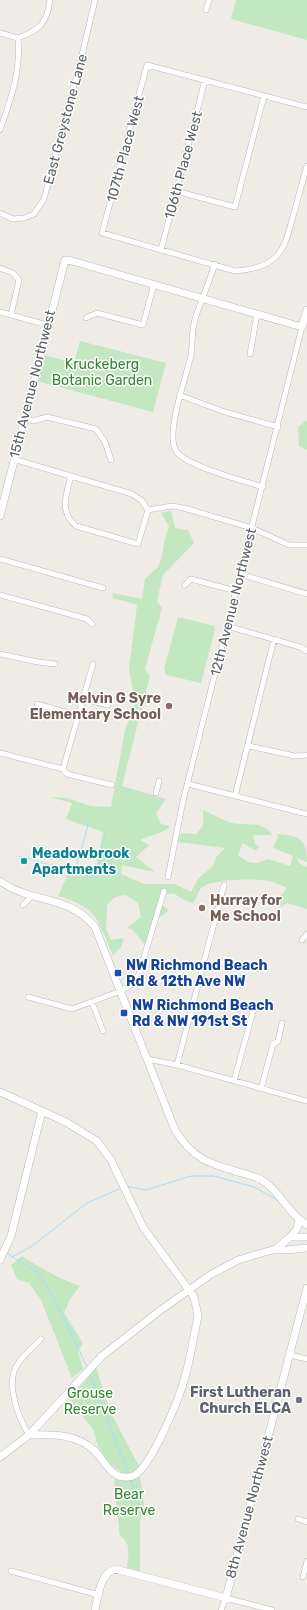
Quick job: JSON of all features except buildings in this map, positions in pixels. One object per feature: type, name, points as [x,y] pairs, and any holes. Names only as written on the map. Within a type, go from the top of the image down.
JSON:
[{"type":"street","points":[[0,32],[18,38],[33,32],[42,24],[48,13],[50,0]]},
{"type":"street","name":"East Greystone Lane","points":[[0,213],[13,219],[24,218],[34,214],[44,200],[78,72],[95,0]]},
{"type":"street","points":[[206,10],[209,0]]},
{"type":"street","points":[[0,130],[16,82],[19,59],[18,38]]},
{"type":"street","name":"107th Place West","points":[[161,250],[102,233],[147,65],[205,80]]},
{"type":"street","points":[[205,80],[307,107]]},
{"type":"street","name":"106th Place West","points":[[161,250],[205,80]]},
{"type":"street","points":[[176,191],[235,207],[264,96]]},
{"type":"street","points":[[161,250],[216,264],[236,271],[251,270],[264,266],[282,251],[288,238],[307,166]]},
{"type":"street","name":"15th Avenue Northwest","points":[[0,516],[2,500],[65,260],[154,284]]},
{"type":"street","points":[[216,264],[195,317],[190,356],[179,395],[174,430],[176,451],[190,462],[262,487]]},
{"type":"street","points":[[0,268],[14,273],[19,280],[11,315]]},
{"type":"street","points":[[86,318],[97,313],[143,325],[154,284],[302,327],[307,310]]},
{"type":"street","points":[[0,312],[47,325]]},
{"type":"street","points":[[250,354],[256,314]]},
{"type":"street","name":"12th Avenue Northwest","points":[[168,877],[188,784],[302,327]]},
{"type":"street","points":[[179,395],[226,412],[278,427]]},
{"type":"street","points":[[24,418],[33,421],[47,417],[96,429],[105,442],[111,460]]},
{"type":"street","points":[[13,459],[132,494],[142,501],[148,510]]},
{"type":"street","points":[[71,476],[65,499],[66,513],[76,526],[138,544],[148,510]]},
{"type":"street","points":[[148,510],[172,506],[178,507],[252,528],[289,545],[307,545]]},
{"type":"street","points":[[0,559],[102,588]]},
{"type":"street","points":[[240,574],[307,594]]},
{"type":"street","points":[[185,585],[191,579],[236,591]]},
{"type":"street","points":[[0,595],[87,619],[92,624]]},
{"type":"street","points":[[227,626],[300,647],[307,651]]},
{"type":"street","points":[[235,796],[249,746],[274,639]]},
{"type":"street","points":[[0,654],[55,664]]},
{"type":"street","points":[[63,769],[80,716],[93,664]]},
{"type":"street","points":[[84,699],[108,705]]},
{"type":"street","points":[[37,704],[80,716]]},
{"type":"street","points":[[249,746],[295,756],[307,755]]},
{"type":"street","points":[[0,753],[63,769],[67,774],[112,785]]},
{"type":"street","points":[[156,793],[159,781]]},
{"type":"street","points":[[188,784],[307,814]]},
{"type":"street","points":[[0,881],[8,887],[22,893],[68,905],[88,918],[95,927],[175,1130],[184,1146],[204,1161],[261,1179],[278,1193],[299,1220],[307,1225]]},
{"type":"street","points":[[177,1065],[224,885]]},
{"type":"street","points":[[28,997],[72,1009],[121,991],[134,983],[138,977],[164,891]]},
{"type":"street","points":[[22,893],[23,905],[32,896]]},
{"type":"street","points":[[302,940],[307,934]]},
{"type":"street","points":[[92,1002],[103,1031]]},
{"type":"street","points":[[234,1081],[254,1008]]},
{"type":"street","points":[[261,1089],[273,1044],[278,1041],[282,1023]]},
{"type":"street","points":[[147,1059],[177,1065],[307,1101]]},
{"type":"street","points":[[0,1092],[80,1129],[97,1141],[104,1150],[143,1227],[194,1297],[198,1316],[184,1382],[153,1452],[141,1470],[135,1475],[130,1477],[115,1474],[95,1451],[76,1439],[59,1435],[29,1435]]},
{"type":"street","points":[[0,1260],[11,1236],[42,1111]]},
{"type":"street","points":[[276,1249],[290,1238],[297,1229],[299,1220]]},
{"type":"street","points":[[290,1238],[301,1236],[307,1238],[305,1243],[294,1250]]},
{"type":"street","points":[[0,1457],[29,1435],[102,1356],[189,1289],[210,1275],[238,1260],[276,1249],[294,1250],[307,1248]]},
{"type":"street","name":"8th Avenue Northwest","points":[[221,1610],[226,1598],[307,1288]]},
{"type":"street","points":[[29,1435],[23,1425],[17,1404],[13,1378],[15,1368],[22,1358],[41,1339]]},
{"type":"street","points":[[290,1354],[307,1359]]},
{"type":"street","points":[[298,1519],[307,1522]]},
{"type":"street","points":[[303,1577],[307,1561]]},
{"type":"street","points":[[95,1610],[107,1573],[111,1570],[120,1569],[272,1610]]},
{"type":"street","points":[[11,1571],[99,1595]]},
{"type":"green space","points":[[236,0],[307,0],[307,40],[231,19]]},
{"type":"green space","name":"Kruckeberg Botanic Garden","points":[[80,341],[166,363],[153,412],[37,381],[44,355],[74,363]]},
{"type":"green space","points":[[307,420],[307,450],[299,446],[298,427]]},
{"type":"green space","points":[[171,511],[175,528],[188,530],[194,543],[163,575],[157,601],[162,608],[145,669],[150,676],[122,786],[166,799],[156,813],[161,824],[170,826],[160,833],[140,840],[149,845],[136,857],[155,872],[122,865],[121,874],[144,884],[175,884],[191,892],[198,879],[213,866],[216,857],[225,848],[178,842],[181,833],[196,834],[203,826],[203,810],[232,823],[254,824],[268,830],[272,835],[253,835],[255,844],[260,847],[255,850],[243,843],[238,855],[248,862],[257,863],[268,859],[290,866],[293,856],[273,848],[278,837],[277,834],[296,837],[300,840],[303,843],[307,854],[307,862],[297,858],[299,863],[307,867],[307,909],[287,903],[278,908],[275,900],[285,891],[286,887],[271,881],[244,880],[214,883],[201,888],[192,903],[182,899],[174,893],[160,896],[159,903],[169,910],[164,915],[154,918],[145,945],[132,929],[127,928],[141,917],[138,903],[126,895],[115,897],[107,905],[106,929],[111,940],[124,938],[121,947],[113,955],[99,924],[89,910],[71,900],[58,896],[68,874],[95,873],[103,832],[66,819],[72,803],[50,797],[67,798],[91,806],[111,807],[125,730],[135,704],[129,669],[137,605],[113,598],[112,593],[142,599],[145,579],[157,568],[162,557],[164,542],[169,526],[161,513]]},
{"type":"green space","points":[[178,617],[214,626],[215,630],[201,683],[166,675],[164,669]]},
{"type":"green space","points":[[22,1256],[57,1277],[80,1286],[70,1299],[64,1313],[83,1343],[78,1351],[83,1369],[72,1378],[41,1300],[29,1283],[17,1279],[11,1265]]},
{"type":"green space","name":"Grouse Reserve","points":[[96,1367],[110,1411],[140,1468],[132,1473],[122,1473],[110,1463],[98,1447],[93,1429],[70,1400]]},
{"type":"green space","name":"Bear Reserve","points":[[140,1476],[144,1503],[140,1522],[140,1571],[127,1568],[128,1546],[124,1539],[120,1536],[114,1488],[115,1479],[131,1481]]},
{"type":"waterway","points":[[76,867],[89,822]]},
{"type":"waterway","points":[[86,876],[96,875],[105,836]]},
{"type":"waterway","points":[[20,856],[53,866]]},
{"type":"waterway","points":[[126,1186],[146,1190],[191,1176],[214,1176],[254,1187],[279,1201]]},
{"type":"waterway","points":[[12,1257],[32,1246],[87,1203],[121,1188]]},
{"type":"waterway","points":[[7,1253],[38,1273],[54,1298],[87,1367]]},
{"type":"waterway","points":[[90,1374],[128,1473]]},
{"type":"waterway","points":[[131,1480],[139,1502]]},
{"type":"place","name":"Melvin G Syre Elementary School","points":[[169,706]]},
{"type":"place","name":"Meadowbrook Apartments","points":[[24,861]]},
{"type":"place","name":"Hurray for Me School","points":[[202,908]]},
{"type":"place","name":"NW Richmond Beach Rd & 12th Ave NW","points":[[118,973]]},
{"type":"place","name":"NW Richmond Beach Rd & NW 191st St","points":[[124,1013]]},
{"type":"place","name":"First Lutheran Church ELCA","points":[[299,1400]]}]
